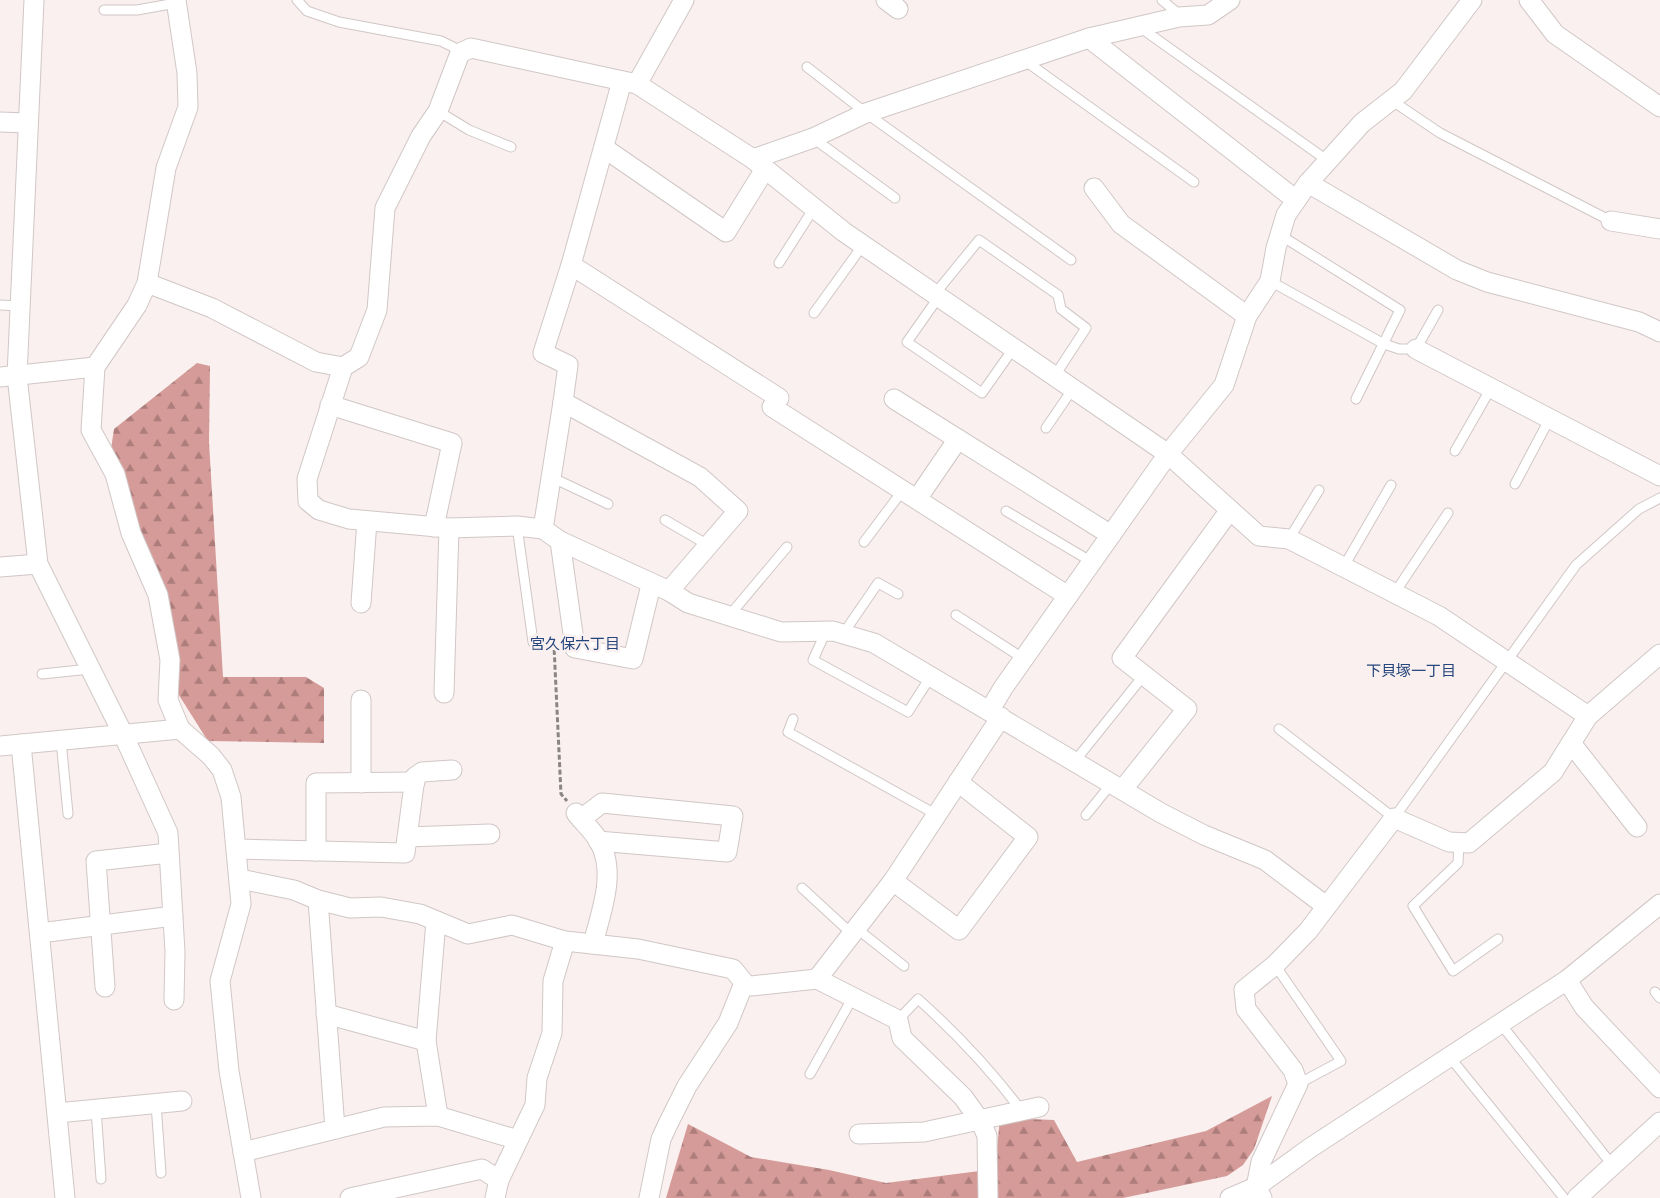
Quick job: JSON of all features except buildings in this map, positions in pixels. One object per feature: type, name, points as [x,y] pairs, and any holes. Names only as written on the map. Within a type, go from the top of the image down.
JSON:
[{"type":"street","points":[[34,0],[20,306],[8,376],[38,564],[123,734],[168,833],[175,952],[174,1000]]},
{"type":"street","points":[[543,528],[568,365],[544,353],[604,148],[629,83],[684,0]]},
{"type":"street","points":[[604,148],[726,232],[759,164],[866,113],[1088,38],[1183,17],[1208,15],[1230,0]]},
{"type":"street","points":[[817,978],[893,881],[937,815],[996,714],[1024,659],[1168,454],[1224,385],[1247,316],[1270,282],[1286,215],[1296,200],[1362,123],[1403,91],[1472,0]]},
{"type":"street","points":[[1529,0],[1555,34],[1660,107]]},
{"type":"street","points":[[176,2],[187,73],[188,107],[166,168],[148,284],[137,305],[95,367],[91,430],[115,474],[131,533],[158,595],[170,660],[168,700],[180,729],[211,756],[222,770],[231,797],[241,904],[220,981],[229,1071],[251,1198]]},
{"type":"street","points":[[1088,38],[1296,200]]},
{"type":"street","points":[[148,284],[212,308],[316,362],[343,366],[359,357],[377,310],[385,208],[421,136],[438,111],[460,53],[471,48],[629,83],[759,164],[862,245],[1054,378],[1168,454],[1260,536],[1290,539],[1439,616],[1508,660],[1588,716]]},
{"type":"street","points":[[0,122],[28,123]]},
{"type":"street","points":[[1308,184],[1457,270],[1487,282],[1639,322],[1660,332]]},
{"type":"street","points":[[1094,188],[1121,224],[1247,316]]},
{"type":"street","points":[[1612,221],[1660,229]]},
{"type":"street","points":[[571,265],[779,398],[772,407],[1068,596]]},
{"type":"street","points":[[1416,349],[1660,476]]},
{"type":"street","points":[[343,366],[307,479],[308,501],[319,510],[349,519],[441,527],[517,526],[543,528],[560,540],[651,585],[669,591],[688,603],[781,632],[835,632],[874,643],[1204,835],[1265,860],[1326,906]]},
{"type":"street","points":[[8,376],[95,367]]},
{"type":"street","points":[[894,399],[1111,535]]},
{"type":"street","points":[[563,402],[700,477],[738,511],[669,591]]},
{"type":"street","points":[[330,405],[452,444],[441,527],[444,693]]},
{"type":"street","points":[[910,495],[958,439]]},
{"type":"street","points":[[1117,786],[1187,709],[1122,658],[1230,510]]},
{"type":"street","points":[[361,603],[367,521]]},
{"type":"street","points":[[560,540],[575,648],[633,659],[651,585]]},
{"type":"street","points":[[0,567],[38,564]]},
{"type":"street","points":[[1259,1192],[1260,1162],[1298,1084],[1293,1070],[1246,1009],[1244,990],[1275,965],[1308,931],[1394,818],[1449,842],[1469,843],[1553,772],[1588,716],[1660,654]]},
{"type":"street","points":[[361,700],[361,783]]},
{"type":"street","points":[[0,746],[180,729]]},
{"type":"street","points":[[1571,743],[1637,827]]},
{"type":"street","points":[[21,744],[65,1198]]},
{"type":"street","points":[[237,849],[405,853],[415,777],[422,772],[452,770]]},
{"type":"street","points":[[316,851],[316,783],[415,782]]},
{"type":"street","points":[[893,881],[959,930],[1028,837],[958,782]]},
{"type":"street","points":[[593,944],[608,883],[607,864],[598,841],[579,816],[602,803],[732,816],[727,852],[598,841]]},
{"type":"street","points":[[407,836],[490,834]]},
{"type":"street","points":[[105,987],[96,861],[169,853]]},
{"type":"street","points":[[240,879],[294,890],[318,900],[350,908],[382,907],[420,914],[468,934],[512,925],[565,941],[638,949],[733,969],[744,983],[751,986],[817,978],[898,1020],[902,1038],[964,1097],[979,1119],[987,1136],[988,1198]]},
{"type":"street","points":[[318,900],[336,1129]]},
{"type":"street","points":[[1230,1198],[1259,1192],[1310,1148],[1567,980],[1660,904]]},
{"type":"street","points":[[40,933],[173,916]]},
{"type":"street","points":[[436,922],[426,1041],[438,1116]]},
{"type":"street","points":[[350,1198],[482,1169],[497,1189],[535,1105],[537,1078],[552,1033],[553,981],[565,941]]},
{"type":"street","points":[[1567,980],[1584,1007],[1660,1088]]},
{"type":"street","points":[[649,1198],[661,1139],[687,1086],[728,1022],[744,983]]},
{"type":"street","points":[[326,1014],[426,1041]]},
{"type":"street","points":[[57,1113],[182,1101]]},
{"type":"street","points":[[859,1134],[924,1132],[1030,1109]]},
{"type":"street","points":[[243,1152],[384,1117],[438,1116],[518,1140]]},
{"type":"street","points":[[1577,1198],[1660,1122]]},
{"type":"lane","points":[[297,0],[307,11],[338,22],[441,41],[463,52]]},
{"type":"lane","points":[[1162,0],[1183,17]]},
{"type":"lane","points":[[104,10],[137,10],[176,2]]},
{"type":"lane","points":[[1138,26],[1328,161]]},
{"type":"lane","points":[[1024,60],[1194,182]]},
{"type":"lane","points":[[807,66],[866,113],[1072,260]]},
{"type":"lane","points":[[1392,100],[1440,133],[1612,221]]},
{"type":"lane","points":[[438,111],[469,130],[511,147]]},
{"type":"lane","points":[[813,138],[895,198]]},
{"type":"lane","points":[[779,262],[814,208]]},
{"type":"lane","points":[[1280,234],[1400,310],[1356,399]]},
{"type":"lane","points":[[1013,349],[982,393],[907,342],[936,296],[979,240],[1058,295],[1061,309],[1086,328],[1054,378]]},
{"type":"lane","points":[[814,313],[862,245]]},
{"type":"lane","points":[[1270,282],[1384,344],[1399,349],[1416,349],[1438,310]]},
{"type":"lane","points":[[0,305],[20,306]]},
{"type":"lane","points":[[1455,451],[1491,388]]},
{"type":"lane","points":[[1046,428],[1072,390]]},
{"type":"lane","points":[[1515,484],[1550,418]]},
{"type":"lane","points":[[551,477],[608,504]]},
{"type":"lane","points":[[1343,568],[1391,485]]},
{"type":"lane","points":[[1290,539],[1319,490]]},
{"type":"lane","points":[[864,542],[910,495]]},
{"type":"lane","points":[[1279,729],[1394,818],[1576,565],[1639,509],[1660,498]]},
{"type":"lane","points":[[1006,511],[1092,562]]},
{"type":"lane","points":[[1394,594],[1448,513]]},
{"type":"lane","points":[[665,520],[708,545]]},
{"type":"lane","points":[[517,526],[533,642]]},
{"type":"lane","points":[[729,617],[787,547]]},
{"type":"lane","points":[[898,594],[878,583],[813,660],[908,712],[931,676]]},
{"type":"lane","points":[[956,614],[1024,659]]},
{"type":"lane","points":[[42,674],[90,669]]},
{"type":"lane","points":[[1075,761],[1144,675]]},
{"type":"lane","points":[[793,719],[788,732],[937,815]]},
{"type":"lane","points":[[61,740],[68,814]]},
{"type":"lane","points":[[1086,816],[1117,786]]},
{"type":"lane","points":[[1459,842],[1458,863],[1413,906],[1453,972],[1498,939]]},
{"type":"lane","points":[[802,888],[854,931],[904,966]]},
{"type":"lane","points":[[1275,965],[1341,1061],[1298,1084]]},
{"type":"lane","points":[[810,1074],[853,997]]},
{"type":"lane","points":[[898,1020],[918,998],[958,1036],[1000,1083],[1030,1109]]},
{"type":"lane","points":[[1500,1024],[1612,1166]]},
{"type":"lane","points":[[1449,1056],[1564,1198]]},
{"type":"lane","points":[[156,1104],[161,1173]]},
{"type":"lane","points":[[96,1110],[101,1179]]},
{"type":"path","points":[[533,642],[554,646],[561,794],[579,816]]},
{"type":"green space","points":[[197,363],[210,366],[209,442],[223,677],[306,677],[324,688],[324,743],[208,741],[175,689],[111,449],[114,429]]},
{"type":"green space","points":[[1272,1096],[1254,1149],[1243,1165],[1227,1176],[1123,1198],[666,1198],[688,1124],[751,1157],[829,1170],[886,1183],[995,1169],[1000,1118],[1054,1120],[1077,1162],[1206,1131]]},
{"type":"district","name":"宮久保六丁目","points":[[575,643]]},
{"type":"district","name":"下貝塚一丁目","points":[[1411,670]]}]
